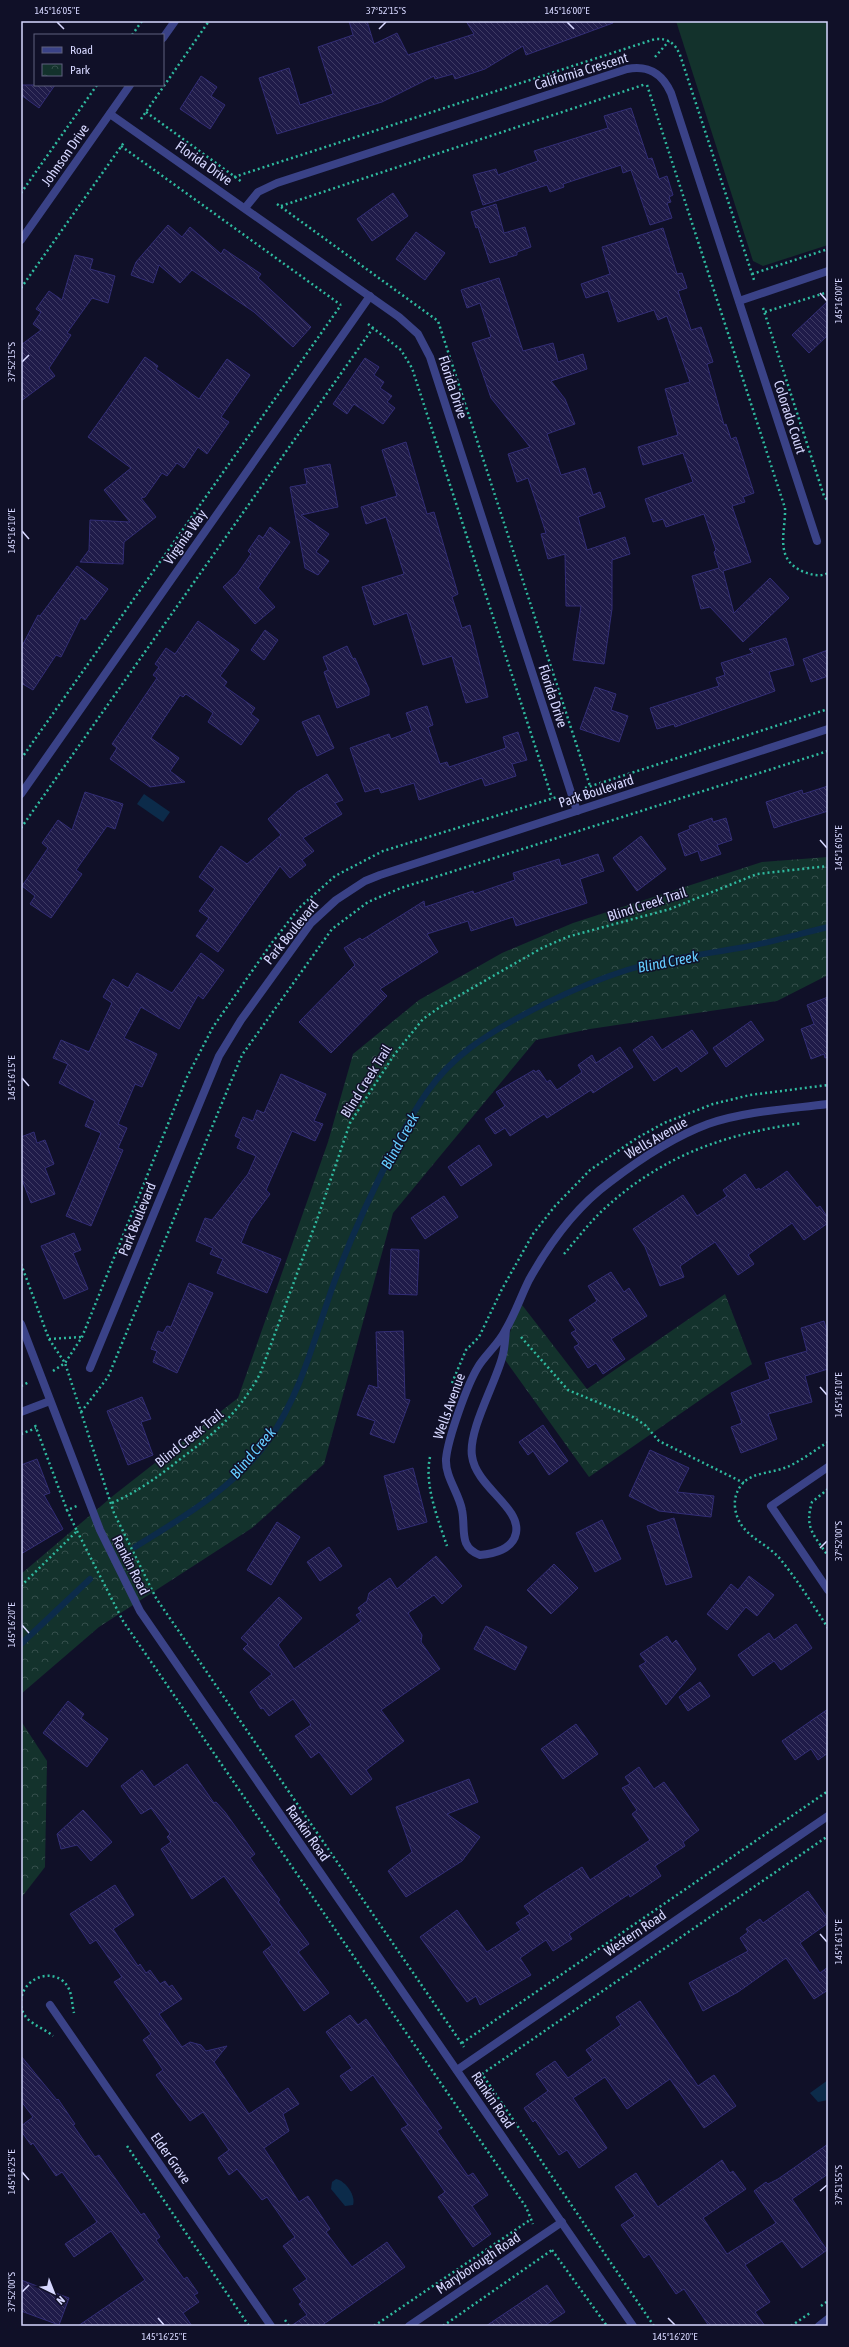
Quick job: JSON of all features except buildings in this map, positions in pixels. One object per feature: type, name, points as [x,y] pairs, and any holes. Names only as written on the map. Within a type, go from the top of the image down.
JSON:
[{"type":"street","points":[[164,37],[175,21]]},
{"type":"street","name":"California Crescent","points":[[245,208],[258,192],[270,185],[627,69],[642,68],[660,75],[671,93],[739,301]]},
{"type":"street","name":"Johnson Drive","points":[[21,240],[129,86]]},
{"type":"street","name":"Florida Drive","points":[[110,114],[370,296],[418,334],[430,357],[577,811]]},
{"type":"street","points":[[739,301],[828,272]]},
{"type":"street","name":"Virginia Way","points":[[21,794],[370,296]]},
{"type":"street","name":"Colorado Court","points":[[739,301],[817,541]]},
{"type":"street","name":"Park Boulevard","points":[[90,1368],[219,1056],[241,1020],[311,923],[336,900],[366,881],[828,729]]},
{"type":"street","name":"Wells Avenue","points":[[506,1330],[502,1357],[475,1430],[471,1456],[482,1482],[498,1496],[512,1514],[516,1523],[516,1533],[513,1541],[505,1548],[480,1555],[468,1549],[464,1543],[461,1507],[449,1476],[447,1455],[452,1432],[477,1368],[506,1330],[529,1281],[548,1248],[578,1210],[608,1183],[675,1139],[710,1124],[742,1116],[828,1104]]},
{"type":"street","name":"Rankin Road","points":[[21,1324],[100,1530],[127,1587],[211,1716],[562,2222],[632,2326]]},
{"type":"street","points":[[21,1412],[50,1400]]},
{"type":"street","points":[[828,1467],[771,1506],[828,1590]]},
{"type":"street","name":"Western Road","points":[[457,2070],[828,1816]]},
{"type":"street","name":"Elder Grove","points":[[50,2005],[271,2326]]},
{"type":"street","name":"Maryborough Road","points":[[409,2326],[562,2222]]},
{"type":"street","points":[[819,2326],[828,2320]]},
{"type":"path","points":[[133,34],[142,21]]},
{"type":"path","points":[[140,120],[209,21]]},
{"type":"path","points":[[234,177],[655,39],[669,40],[676,47],[680,56],[754,280]]},
{"type":"path","points":[[652,60],[669,40]]},
{"type":"path","points":[[277,204],[280,206],[647,84],[785,508],[782,543],[784,551],[788,560],[802,571],[813,576],[828,573]]},
{"type":"path","points":[[21,193],[96,86]]},
{"type":"path","points":[[146,112],[242,182]]},
{"type":"path","points":[[21,288],[121,146],[341,305],[21,759]]},
{"type":"path","points":[[752,274],[828,249]]},
{"type":"path","points":[[765,312],[828,292]]},
{"type":"path","points":[[763,308],[824,496],[828,501]]},
{"type":"path","points":[[367,324],[401,350],[412,368],[552,798]]},
{"type":"path","points":[[21,828],[373,328]]},
{"type":"path","points":[[585,788],[828,709]]},
{"type":"path","points":[[81,1412],[108,1377],[242,1055],[323,940],[342,920],[368,902],[401,888],[828,751]]},
{"type":"path","points":[[53,1371],[65,1363],[82,1337],[187,1077],[200,1050],[213,1026],[299,908],[335,876],[383,851],[557,797]]},
{"type":"path","name":"Blind Creek Trail","points":[[112,1503],[144,1487],[209,1438],[234,1414],[252,1388],[260,1374],[284,1312],[350,1123],[394,1054],[423,1019],[443,1005],[499,972],[542,948],[567,937],[670,909],[757,874],[828,866]]},
{"type":"path","points":[[452,1385],[466,1350],[479,1337],[502,1289],[533,1234],[555,1206],[590,1170],[637,1138],[664,1123],[712,1104],[750,1095],[828,1085]]},
{"type":"path","points":[[561,1257],[605,1209],[646,1176],[672,1160],[698,1148],[737,1135],[804,1123]]},
{"type":"path","points":[[21,1264],[50,1339],[65,1363],[119,1524],[156,1598],[464,2047]]},
{"type":"path","points":[[520,1330],[520,1336],[523,1342],[568,1390],[633,1417],[645,1425],[659,1441],[744,1483]]},
{"type":"path","points":[[50,1339],[82,1337]]},
{"type":"path","points":[[21,1386],[30,1382]]},
{"type":"path","points":[[35,1425],[67,1510],[123,1621],[526,2207],[530,2220],[533,2224]]},
{"type":"path","points":[[21,1434],[36,1428]]},
{"type":"path","points":[[431,1455],[430,1483],[439,1524],[447,1546]]},
{"type":"path","points":[[828,1489],[812,1502],[808,1521],[810,1530],[828,1556]]},
{"type":"path","points":[[67,1510],[77,1506]]},
{"type":"path","points":[[21,1586],[77,1531]]},
{"type":"path","points":[[462,2044],[828,1791]]},
{"type":"path","points":[[654,2326],[482,2074],[828,1836]]},
{"type":"path","points":[[21,2006],[26,2018],[31,2023],[47,2031],[57,2042]]},
{"type":"path","points":[[124,2141],[249,2326]]},
{"type":"path","points":[[374,2326],[530,2220]]},
{"type":"path","points":[[443,2326],[552,2250],[607,2326]]},
{"type":"green space","points":[[676,21],[828,21],[828,245],[763,266],[753,261]]},
{"type":"green space","points":[[828,857],[828,975],[777,1001],[590,1029],[536,1040],[393,1213],[324,1464],[252,1528],[99,1627],[21,1694],[21,1574],[114,1495],[238,1398],[328,1142],[353,1054],[419,1000],[502,953],[573,923],[762,862]]},
{"type":"green space","points":[[725,1294],[752,1364],[589,1477],[503,1357],[519,1301],[587,1389]]},
{"type":"green space","points":[[21,1721],[47,1761],[45,1867],[21,1898]]},
{"type":"water","points":[[144,794],[170,812],[163,822],[137,804]]},
{"type":"water","points":[[828,2080],[828,2100],[818,2102],[810,2093]]},
{"type":"water","points":[[336,2179],[340,2180],[347,2186],[352,2193],[354,2201],[353,2205],[345,2206],[331,2189],[332,2182]]},
{"type":"waterway","name":"Blind Creek","points":[[135,1547],[189,1513],[224,1487],[255,1458],[280,1423],[307,1363],[335,1280],[356,1227],[380,1176],[420,1103],[446,1069],[457,1058],[486,1037],[525,1014],[567,993],[608,976],[657,962],[760,944],[828,927]]},
{"type":"waterway","name":"Blind Creek","points":[[21,1644],[90,1579]]}]
